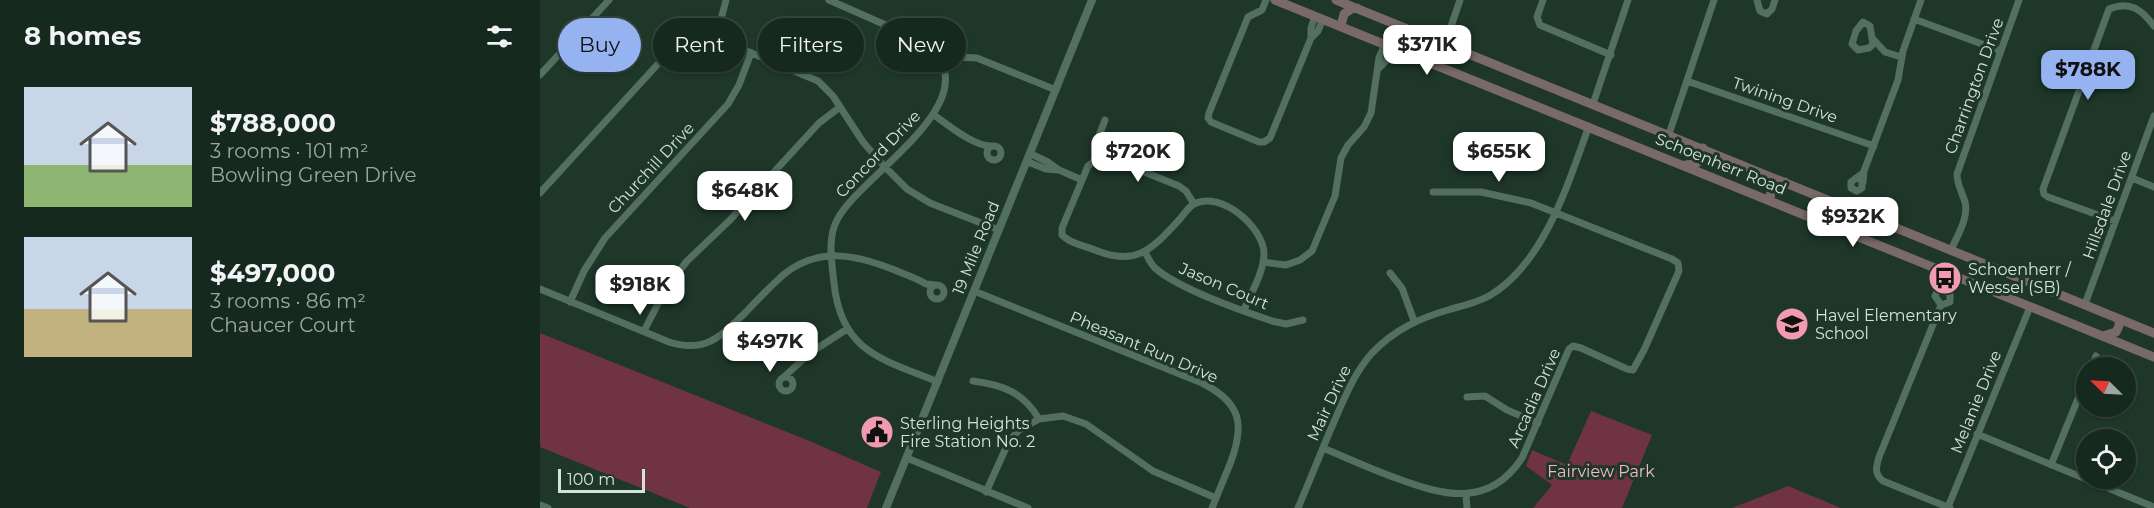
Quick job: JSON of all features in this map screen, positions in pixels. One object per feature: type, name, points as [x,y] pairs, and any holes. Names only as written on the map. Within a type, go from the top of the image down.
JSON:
[{"type":"main road","name":"Schoenherr Road","points":[[1275,0],[2154,357]]},
{"type":"main road","name":"Schoenherr Road","points":[[1336,0],[2154,333]]},
{"type":"main road","points":[[1341,26],[1344,14],[1348,10],[1357,8]]},
{"type":"main road","points":[[1684,165],[1699,162],[1703,156],[1703,148]]},
{"type":"main road","points":[[1770,200],[1772,189],[1778,183],[1785,182]]},
{"type":"main road","points":[[2103,336],[2116,332],[2119,318]]},
{"type":"street","points":[[540,75],[609,0]]},
{"type":"street","points":[[721,18],[726,0]]},
{"type":"street","points":[[829,0],[876,20]]},
{"type":"street","name":"19 Mile Road","points":[[886,508],[1092,0]]},
{"type":"street","points":[[1266,0],[1262,10],[1248,17],[1208,118],[1211,122],[1259,142],[1270,138],[1311,38],[1311,28],[1319,18]]},
{"type":"street","points":[[1445,44],[1460,0]]},
{"type":"street","points":[[1543,0],[1538,17],[1540,25],[1611,54]]},
{"type":"street","points":[[1593,104],[1628,0]]},
{"type":"street","points":[[1669,134],[1714,0]]},
{"type":"street","points":[[1756,0],[1760,11],[1767,14],[1772,9],[1775,0]]},
{"type":"street","points":[[1859,180],[1898,80],[1901,57],[1921,0]]},
{"type":"street","name":"Charrington Drive","points":[[1951,250],[1966,209],[1957,182],[1957,174],[2019,0]]},
{"type":"street","points":[[2115,221],[2044,194],[2044,186],[2111,3],[2131,2],[2154,26]]},
{"type":"street","points":[[1914,19],[2001,51]]},
{"type":"street","points":[[1878,46],[1860,50],[1853,47],[1852,44],[1860,24],[1865,22],[1869,24],[1878,46],[1889,54],[1901,57]]},
{"type":"street","points":[[1869,48],[1874,44],[1874,38]]},
{"type":"street","points":[[1263,262],[1286,265],[1300,260],[1312,251],[1335,196],[1341,158],[1348,145],[1364,127],[1371,113],[1379,58],[1389,45]]},
{"type":"street","points":[[746,51],[818,81],[829,90],[857,134],[907,189],[930,203],[999,230]]},
{"type":"street","name":"Churchill Drive","points":[[570,302],[584,271],[605,238],[728,104],[739,85],[751,53]]},
{"type":"street","points":[[966,58],[976,58],[1056,90]]},
{"type":"street","points":[[541,190],[653,69]]},
{"type":"street","name":"Concord Drive","points":[[847,329],[836,301],[831,256],[836,222],[846,207],[914,138],[934,114],[941,103],[944,90],[943,72]]},
{"type":"street","name":"Twining Drive","points":[[1687,81],[1874,146]]},
{"type":"street","points":[[644,331],[666,288],[687,261],[730,220],[819,123],[840,107]]},
{"type":"street","points":[[934,114],[959,132],[983,145],[999,148],[1000,158],[992,160],[983,145]]},
{"type":"street","name":"Hillsdale Drive","points":[[2085,304],[2154,116]]},
{"type":"street","points":[[1098,158],[1096,142],[1105,120]]},
{"type":"street","name":"Mair Drive","points":[[1298,508],[1345,395],[1365,362],[1402,327],[1490,296],[1511,278],[1527,260],[1556,214],[1589,126]]},
{"type":"street","points":[[987,153],[992,146]]},
{"type":"street","points":[[1029,158],[1046,169],[1059,170],[1082,180]]},
{"type":"street","points":[[1194,204],[1179,186],[1110,158],[1098,158],[1088,166],[1062,228],[1064,237],[1102,253],[1131,256],[1145,252],[1160,241],[1194,204],[1211,201],[1230,207],[1258,233],[1262,241],[1263,262],[1244,310]]},
{"type":"street","points":[[2132,178],[2154,187]]},
{"type":"street","points":[[1432,192],[1481,192],[1506,196],[1531,203],[1556,214]]},
{"type":"street","name":"Arcadia Drive","points":[[1323,448],[1429,490],[1451,496],[1466,496],[1493,487],[1511,474],[1522,458],[1569,349],[1573,346],[1581,348],[1632,370],[1679,271],[1678,263],[1556,214]]},
{"type":"street","name":"Jason Court","points":[[1145,252],[1152,266],[1178,283],[1278,323],[1287,324],[1303,320]]},
{"type":"street","points":[[540,289],[677,344],[696,346],[714,340],[793,267],[813,258],[831,256],[861,258],[926,284],[942,287],[943,296],[935,299],[926,284]]},
{"type":"street","points":[[1390,273],[1402,288],[1414,321]]},
{"type":"street","points":[[930,292],[935,285]]},
{"type":"street","name":"Pheasant Run Drive","points":[[974,291],[1203,383],[1224,396],[1236,414],[1239,429],[1236,449],[1212,508]]},
{"type":"street","points":[[1941,305],[1879,457],[1876,473],[1882,481],[1888,484],[1949,508]]},
{"type":"street","name":"Melanie Drive","points":[[1949,508],[2030,307]]},
{"type":"street","points":[[792,371],[793,386],[791,390],[784,390],[779,383],[785,376],[810,353],[847,329],[858,342],[877,356],[938,382]]},
{"type":"street","points":[[785,376],[790,377],[793,381]]},
{"type":"street","points":[[973,381],[996,385],[1020,396],[1028,401],[1039,419]]},
{"type":"street","points":[[1467,397],[1485,396],[1508,410],[1538,423]]},
{"type":"street","points":[[2051,465],[2076,403]]},
{"type":"street","points":[[986,492],[1013,436],[1025,425],[1039,419],[1063,416],[1079,420],[1153,471],[1216,498]]},
{"type":"street","points":[[1977,434],[2154,507]]},
{"type":"street","points":[[907,458],[1028,508]]},
{"type":"street","points":[[1466,496],[1467,508]]},
{"type":"street","points":[[540,505],[548,508]]},
{"type":"green space","points":[[540,333],[881,472],[867,508],[690,508],[540,447]]},
{"type":"green space","name":"Fairview Park","points":[[1591,411],[1652,435],[1622,508],[1533,508],[1552,485],[1526,466],[1532,450],[1567,465]]},
{"type":"green space","points":[[1788,486],[1841,508],[1732,508]]},
{"type":"place","name":"Schoenherr / Wessel (SB)","points":[[1945,278]]},
{"type":"place","name":"Havel Elementary School","points":[[1792,324]]},
{"type":"place","name":"Sterling Heights Fire Station No. 2","points":[[877,432]]}]
